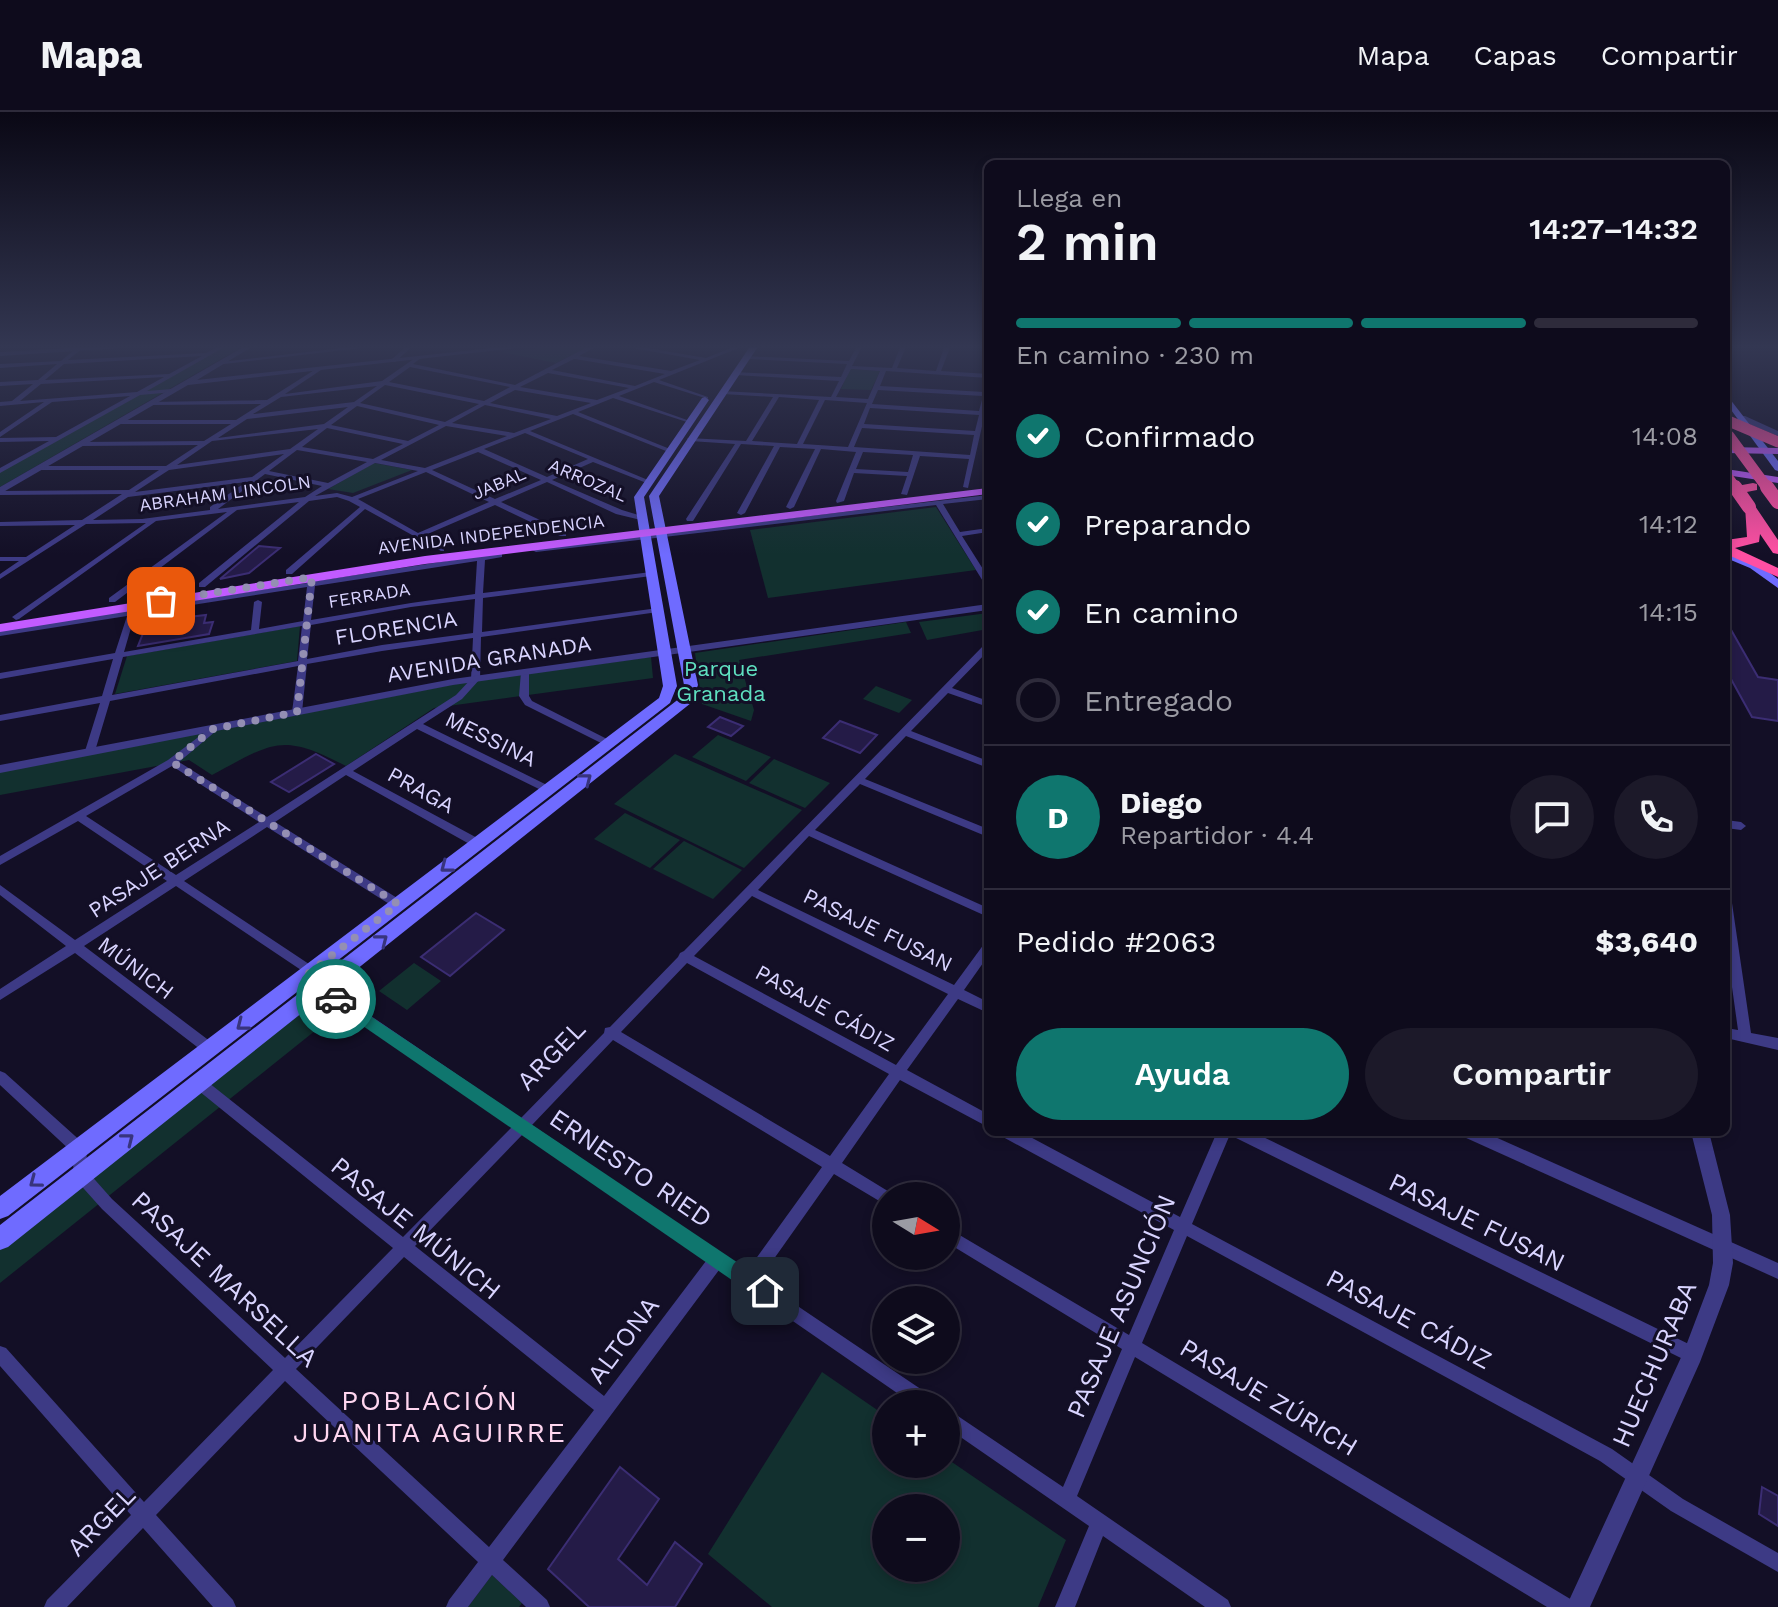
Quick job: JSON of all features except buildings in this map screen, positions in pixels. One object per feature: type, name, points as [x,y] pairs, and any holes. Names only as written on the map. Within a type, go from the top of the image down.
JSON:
[{"type":"highway","points":[[1730,422],[1778,441]]},
{"type":"highway","points":[[1730,444],[1778,502]]},
{"type":"highway","points":[[1730,480],[1778,550]]},
{"type":"highway","points":[[1730,489],[1750,486]]},
{"type":"highway","points":[[1730,548],[1754,539],[1750,508]]},
{"type":"highway","points":[[1730,550],[1755,559],[1778,573]]},
{"type":"main road","points":[[0,1209],[210,1049],[312,979],[681,705],[691,690],[686,650],[671,579],[639,497],[646,481],[693,415]]},
{"type":"main road","points":[[0,1239],[199,1083],[398,904],[668,695],[665,652],[652,578],[651,529],[655,492],[707,415]]},
{"type":"main road","points":[[1740,415],[1778,468]]},
{"type":"main road","points":[[1730,441],[1766,448]]},
{"type":"main road","points":[[1730,474],[1778,480]]},
{"type":"main road","name":"AVENIDA INDEPENDENCIA","points":[[0,619],[441,549],[563,534],[651,529],[690,519],[984,485]]},
{"type":"main road","name":"AVENIDA INDEPENDENCIA","points":[[0,631],[651,529],[984,494]]},
{"type":"main road","points":[[1730,551],[1778,585]]},
{"type":"main road","points":[[652,578],[671,579]]},
{"type":"street","points":[[0,437],[31,415]]},
{"type":"street","points":[[0,471],[100,415]]},
{"type":"street","points":[[2,490],[133,415]]},
{"type":"street","points":[[0,577],[249,415]]},
{"type":"street","points":[[120,422],[241,420],[279,415]]},
{"type":"street","points":[[209,512],[341,415]]},
{"type":"street","points":[[407,415],[515,435]]},
{"type":"street","points":[[202,585],[311,496],[462,415]]},
{"type":"street","points":[[539,415],[558,418]]},
{"type":"street","points":[[352,499],[566,415]]},
{"type":"street","points":[[580,415],[668,450]]},
{"type":"street","points":[[667,415],[688,422]]},
{"type":"street","points":[[748,443],[765,415]]},
{"type":"street","points":[[799,446],[815,415]]},
{"type":"street","points":[[850,449],[864,415]]},
{"type":"street","points":[[1742,418],[1778,434]]},
{"type":"street","points":[[81,444],[208,442],[326,426],[409,443]]},
{"type":"street","points":[[860,426],[982,429],[966,487]]},
{"type":"street","points":[[525,431],[646,481]]},
{"type":"street","points":[[0,437],[57,439]]},
{"type":"street","points":[[690,439],[973,457]]},
{"type":"street","points":[[1766,448],[1778,441]]},
{"type":"street","points":[[690,519],[739,442]]},
{"type":"street","points":[[741,513],[778,445]]},
{"type":"street","points":[[790,507],[819,447]]},
{"type":"street","points":[[39,468],[168,468],[294,449],[427,470],[563,534]]},
{"type":"street","name":"ARROZAL","points":[[478,449],[651,529]]},
{"type":"street","points":[[840,501],[860,450]]},
{"type":"street","points":[[905,494],[917,454]]},
{"type":"street","name":"JABAL","points":[[417,536],[594,459]]},
{"type":"street","points":[[0,464],[14,464]]},
{"type":"street","points":[[852,471],[910,474]]},
{"type":"street","points":[[264,472],[329,485]]},
{"type":"street","points":[[2,490],[128,494],[255,478]]},
{"type":"street","name":"AVENIDA INDEPENDENCIA","points":[[0,631],[651,529],[938,502],[984,495]]},
{"type":"street","name":"ABRAHAM LINCOLN","points":[[0,524],[155,520],[311,496],[352,499],[441,549]]},
{"type":"street","points":[[938,502],[983,567]]},
{"type":"street","points":[[289,572],[365,506]]},
{"type":"street","points":[[112,600],[237,508]]},
{"type":"street","points":[[16,617],[155,520]]},
{"type":"street","points":[[958,534],[984,531]]},
{"type":"street","points":[[475,679],[481,557]]},
{"type":"street","points":[[0,559],[28,559]]},
{"type":"street","name":"FERRADA","points":[[0,676],[480,595],[652,578]]},
{"type":"street","points":[[297,712],[311,580]]},
{"type":"street","points":[[255,631],[258,602]]},
{"type":"street","name":"AVENIDA GRANADA","points":[[0,769],[475,679],[984,608]]},
{"type":"street","name":"FLORENCIA","points":[[0,718],[302,662],[477,634],[658,610]]},
{"type":"street","points":[[90,751],[132,612]]},
{"type":"street","name":"ARGEL","points":[[54,1607],[520,1124],[984,651]]},
{"type":"street","points":[[525,672],[524,696],[528,703],[608,743]]},
{"type":"street","name":"PASAJE BERNA","points":[[0,995],[417,725],[459,697],[475,679]]},
{"type":"street","points":[[946,689],[984,703]]},
{"type":"street","name":"MESSINA","points":[[417,725],[547,789]]},
{"type":"street","points":[[0,861],[172,762],[213,729]]},
{"type":"street","points":[[904,732],[984,763]]},
{"type":"street","points":[[172,762],[398,904]]},
{"type":"street","name":"PRAGA","points":[[346,771],[477,843]]},
{"type":"street","points":[[857,779],[984,831]]},
{"type":"street","name":"ERNESTO RIED","points":[[79,816],[908,1390]]},
{"type":"street","points":[[1730,825],[1741,826]]},
{"type":"street","points":[[807,831],[984,911]]},
{"type":"street","name":"MÚNICH","points":[[0,889],[210,1049]]},
{"type":"street","name":"PASAJE FUSAN","points":[[749,890],[984,1006]]},
{"type":"street","points":[[1730,931],[1745,1035]]},
{"type":"street","points":[[749,1281],[984,952]]},
{"type":"street","name":"PASAJE CÁDIZ","points":[[684,956],[984,1119]]},
{"type":"street","points":[[610,1032],[872,1189]]},
{"type":"street","points":[[1730,1033],[1778,1044]]},
{"type":"street","points":[[0,1077],[79,1149],[81,1175]]},
{"type":"street","name":"PASAJE MÚNICH","points":[[199,1083],[605,1408]]},
{"type":"street","name":"PASAJE CÁDIZ","points":[[1015,1136],[1606,1455],[1677,1505],[1778,1563]]},
{"type":"street","name":"PASAJE ASUNCIÓN","points":[[1066,1500],[1222,1136]]},
{"type":"street","name":"PASAJE FUSAN","points":[[1247,1136],[1693,1355]]},
{"type":"street","points":[[1478,1136],[1778,1271]]},
{"type":"street","name":"HUECHURABA","points":[[1578,1607],[1693,1355],[1719,1285],[1723,1248],[1721,1215],[1701,1136]]},
{"type":"street","name":"PASAJE MARSELLA","points":[[81,1175],[107,1204],[540,1607]]},
{"type":"street","name":"PASAJE ZÚRICH","points":[[960,1242],[1565,1607]]},
{"type":"street","name":"ALTONA","points":[[456,1607],[717,1259]]},
{"type":"street","points":[[0,1354],[226,1607]]},
{"type":"street","points":[[960,1427],[1221,1607]]},
{"type":"street","points":[[1065,1607],[1099,1523]]},
{"type":"green space","points":[[101,415],[125,415],[0,487],[0,471]]},
{"type":"green space","points":[[374,463],[412,470],[353,493],[328,489]]},
{"type":"green space","points":[[936,507],[976,570],[768,598],[750,530]]},
{"type":"green space","points":[[984,614],[984,630],[927,640],[919,622]]},
{"type":"green space","name":"Parque Granada","points":[[906,622],[911,633],[739,660],[754,710],[751,721],[702,704],[695,653]]},
{"type":"green space","points":[[300,626],[297,661],[115,694],[127,656]]},
{"type":"green space","name":"Parque Granada","points":[[651,657],[653,678],[434,708],[346,766],[306,748],[278,745],[250,755],[212,775],[189,760],[0,795],[0,772],[461,683]]},
{"type":"green space","points":[[876,686],[912,700],[899,713],[863,699]]},
{"type":"green space","points":[[718,735],[771,757],[746,781],[692,757]]},
{"type":"green space","points":[[675,754],[802,810],[744,868],[614,804]]},
{"type":"green space","points":[[774,759],[830,783],[805,808],[749,783]]},
{"type":"green space","points":[[625,813],[680,840],[650,868],[594,839]]},
{"type":"green space","points":[[684,841],[742,870],[713,899],[653,869]]},
{"type":"green space","points":[[414,963],[441,981],[407,1010],[379,991]]},
{"type":"green space","points":[[319,1002],[336,1014],[0,1283],[0,1246],[307,1006]]},
{"type":"green space","points":[[822,1372],[872,1406],[872,1478],[960,1478],[960,1468],[1066,1540],[1038,1607],[772,1607],[708,1554]]},
{"type":"green space","points":[[492,1575],[522,1603],[519,1607],[468,1607]]},
{"type":"way so far","points":[[161,601],[312,577],[297,712],[213,729],[172,762],[398,904],[304,977],[336,999]]},
{"type":"district","name":"POBLACIÓN JUANITA AGUIRRE","points":[[430,1416]]},
{"type":"route","points":[[336,999],[765,1291]]}]
